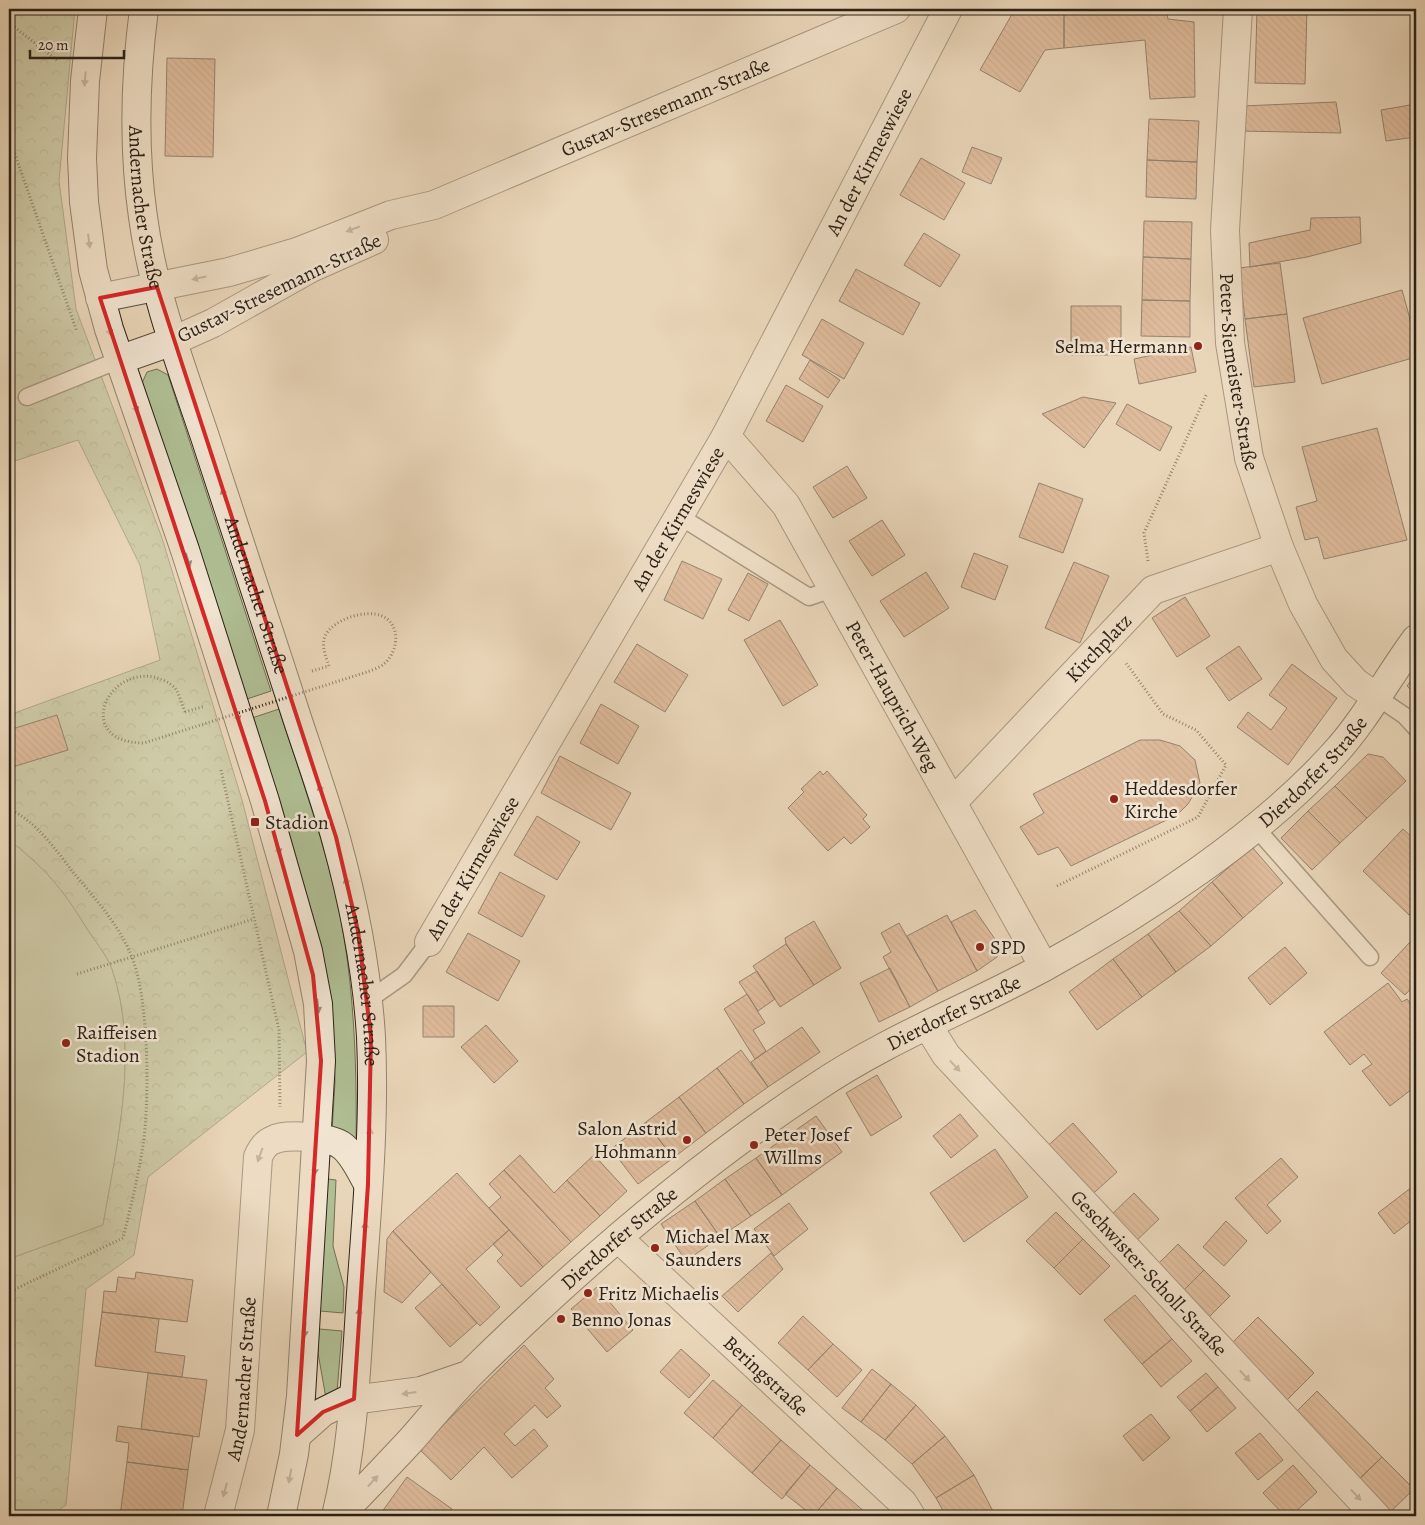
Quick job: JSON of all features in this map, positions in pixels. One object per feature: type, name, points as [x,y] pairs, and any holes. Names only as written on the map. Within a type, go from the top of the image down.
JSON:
[{"type":"street","points":[[93,9],[85,81],[82,158],[84,202],[92,261],[100,298],[119,360],[188,559],[265,801],[308,951],[320,1033],[317,1139],[297,1435],[281,1516]]},
{"type":"street","name":"Andernacher Straße","points":[[144,9],[136,105],[137,147],[143,219],[157,287],[336,837],[358,931],[367,1000],[371,1036],[372,1102],[368,1184],[354,1399],[338,1516]]},
{"type":"street","name":"Gustav-Stresemann-Straße","points":[[100,298],[229,272],[262,263],[297,252],[391,215],[434,205],[896,9]]},
{"type":"street","name":"An der Kirmeswiese","points":[[429,942],[726,436],[948,9]]},
{"type":"street","name":"Peter-Siemeister-Straße","points":[[1238,9],[1225,230],[1230,342],[1249,458],[1279,546],[1303,604],[1334,659],[1356,683],[1377,697]]},
{"type":"street","name":"Gustav-Stresemann-Straße","points":[[119,360],[173,341],[213,323],[311,268],[398,230],[434,205]]},
{"type":"street","name":"Peter-Hauprich-Weg","points":[[726,436],[786,505],[1044,967]]},
{"type":"street","name":"Kirchplatz","points":[[953,802],[1153,590],[1279,546]]},
{"type":"street","name":"Dierdorfer Straße","points":[[338,1516],[472,1372],[618,1238],[781,1111],[845,1068],[1044,967],[1166,893],[1255,827],[1313,777],[1330,758],[1377,697],[1416,639]]},
{"type":"street","name":"Geschwister-Scholl-Straße","points":[[928,1026],[946,1055],[1376,1516]]},
{"type":"street","points":[[280,1137],[332,1140],[343,1147],[368,1184]]},
{"type":"street","name":"Andernacher Straße","points":[[218,1516],[240,1430],[258,1157],[262,1148],[270,1140],[280,1137]]},
{"type":"street","name":"Beringstraße","points":[[618,1238],[903,1503],[911,1516]]},
{"type":"street","name":"Dierdorfer Straße","points":[[297,1435],[323,1412],[354,1399],[421,1391],[455,1381],[472,1372]]},
{"type":"lane","points":[[27,397],[119,360]]},
{"type":"lane","points":[[679,516],[809,597],[834,589]]},
{"type":"lane","points":[[1377,697],[1405,716],[1416,728]]},
{"type":"lane","points":[[1255,827],[1370,957]]},
{"type":"lane","name":"An der Kirmeswiese","points":[[367,1000],[404,976],[429,942]]},
{"type":"path","points":[[9,23],[85,81]]},
{"type":"path","points":[[9,137],[90,372]]},
{"type":"path","points":[[1153,590],[1144,533],[1210,388]]},
{"type":"path","points":[[207,705],[185,712],[176,689],[163,679],[146,676],[122,683],[108,696],[102,710],[105,726],[113,735],[127,743],[144,743],[383,665],[393,654],[397,639],[393,626],[385,617],[374,613],[355,615],[336,624],[325,636],[323,650],[329,666]]},
{"type":"path","points":[[1057,886],[1198,817],[1226,765],[1196,730],[1163,714],[1108,638]]},
{"type":"path","points":[[204,696],[211,725]]},
{"type":"path","points":[[220,763],[279,1030],[280,1137]]},
{"type":"path","points":[[9,809],[22,815],[67,864],[110,917],[132,957],[144,1015],[146,1091],[143,1151],[123,1238],[9,1292]]},
{"type":"path","points":[[77,974],[254,919]]},
{"type":"highlighted area","points":[[157,287],[336,837],[358,931],[371,1037],[368,1184],[354,1399],[323,1412],[297,1435],[321,1061],[313,975],[265,801],[100,298]]},
{"type":"green space","points":[[9,9],[75,9],[59,181],[76,309],[162,538],[242,800],[307,1052],[148,1177],[134,1255],[86,1289],[66,1505],[50,1516],[9,1516],[9,1259],[103,1225],[123,1097],[124,1032],[120,1000],[112,969],[107,958],[52,879],[9,840],[9,715],[160,660],[140,565],[78,440],[9,463]]},
{"type":"green space","points":[[157,369],[168,375],[271,691],[244,700],[142,383],[147,372]]},
{"type":"green space","points":[[279,709],[321,840],[341,920],[346,949],[354,1035],[356,1151],[332,1132],[335,1081],[333,1038],[317,931],[249,719]]},
{"type":"green space","name":"Raiffeisen Stadion","points":[[9,840],[33,860],[61,890],[110,964],[120,1000],[125,1064],[119,1130],[103,1225],[9,1259]]},
{"type":"green space","points":[[327,1179],[336,1180],[333,1246],[344,1287],[343,1313],[320,1311]]},
{"type":"green space","points":[[319,1329],[342,1331],[336,1404],[327,1404],[318,1353]]},
{"type":"building","points":[[1015,9],[1064,9],[1064,48],[1045,50],[1020,92],[980,70]]},
{"type":"building","points":[[1064,9],[1166,9],[1168,19],[1194,22],[1195,97],[1150,99],[1145,40],[1064,48]]},
{"type":"building","points":[[1257,9],[1307,9],[1305,84],[1255,83]]},
{"type":"building","points":[[167,58],[215,59],[213,157],[165,156]]},
{"type":"building","points":[[1336,102],[1341,133],[1239,131],[1242,106]]},
{"type":"building","points":[[1416,104],[1416,137],[1386,141],[1381,110]]},
{"type":"building","points":[[1149,119],[1199,121],[1197,162],[1147,160]]},
{"type":"building","points":[[972,147],[1002,158],[991,184],[962,172]]},
{"type":"building","points":[[921,158],[965,183],[944,220],[900,195]]},
{"type":"building","points":[[1147,160],[1197,162],[1196,199],[1146,197]]},
{"type":"building","points":[[1360,217],[1361,243],[1307,257],[1250,267],[1249,243],[1310,230],[1311,218]]},
{"type":"building","points":[[1144,221],[1192,222],[1191,259],[1143,257]]},
{"type":"building","points":[[924,233],[960,255],[940,287],[904,265]]},
{"type":"building","points":[[1143,257],[1191,259],[1190,301],[1142,300]]},
{"type":"building","points":[[1280,263],[1287,314],[1245,319],[1239,268]]},
{"type":"building","points":[[856,269],[920,303],[903,335],[839,301]]},
{"type":"building","points":[[1402,290],[1413,330],[1416,329],[1416,357],[1322,384],[1303,318]]},
{"type":"building","points":[[1142,300],[1190,301],[1190,337],[1141,336]]},
{"type":"building","points":[[1071,306],[1121,306],[1121,355],[1071,355]]},
{"type":"building","points":[[1287,314],[1295,382],[1254,387],[1245,319]]},
{"type":"building","points":[[822,319],[864,343],[844,379],[802,355]]},
{"type":"building","points":[[1191,347],[1196,372],[1139,384],[1134,359]]},
{"type":"building","points":[[810,360],[840,380],[828,398],[799,379]]},
{"type":"building","points":[[786,385],[823,406],[803,442],[766,421]]},
{"type":"building","points":[[1083,397],[1116,403],[1084,448],[1042,414]]},
{"type":"building","points":[[1127,404],[1172,427],[1160,451],[1116,424]]},
{"type":"building","points":[[1377,428],[1407,540],[1324,559],[1318,537],[1305,540],[1296,507],[1317,501],[1302,447]]},
{"type":"building","points":[[847,466],[867,498],[833,518],[813,487]]},
{"type":"building","points":[[1039,483],[1083,499],[1063,553],[1019,537]]},
{"type":"building","points":[[882,520],[905,555],[872,576],[849,541]]},
{"type":"building","points":[[974,553],[1008,566],[995,600],[961,587]]},
{"type":"building","points":[[682,561],[722,579],[703,619],[664,600]]},
{"type":"building","points":[[1074,562],[1109,576],[1080,643],[1045,628]]},
{"type":"building","points":[[926,572],[949,608],[904,637],[880,601]]},
{"type":"building","points":[[748,573],[768,584],[749,621],[728,610]]},
{"type":"building","points":[[1185,597],[1210,636],[1177,657],[1152,618]]},
{"type":"building","points":[[780,620],[818,685],[783,706],[744,640]]},
{"type":"building","points":[[637,644],[688,675],[665,712],[614,682]]},
{"type":"building","points":[[1239,646],[1262,679],[1229,701],[1206,668]]},
{"type":"building","points":[[1292,664],[1337,698],[1288,765],[1237,727],[1248,712],[1271,730],[1287,708],[1269,695]]},
{"type":"building","points":[[1416,674],[1416,695],[1407,686]]},
{"type":"building","points":[[601,704],[639,726],[618,764],[580,743]]},
{"type":"building","points":[[57,715],[68,750],[9,768],[9,730]]},
{"type":"building","name":"Heddesdorfer Kirche","points":[[1140,740],[1160,740],[1180,746],[1195,760],[1200,783],[1188,804],[1177,815],[1071,866],[1058,847],[1038,855],[1020,827],[1044,813],[1033,794]]},
{"type":"building","points":[[1368,754],[1383,757],[1406,781],[1367,818],[1335,786]]},
{"type":"building","points":[[560,756],[631,793],[611,830],[541,793]]},
{"type":"building","points":[[820,771],[823,775],[827,771],[867,815],[863,819],[870,827],[851,844],[844,837],[828,851],[788,808],[804,792],[801,789]]},
{"type":"building","points":[[1335,786],[1367,818],[1340,843],[1308,811]]},
{"type":"building","points":[[1308,811],[1340,843],[1312,870],[1281,838]]},
{"type":"building","points":[[537,816],[580,842],[557,880],[514,855]]},
{"type":"building","points":[[1403,829],[1416,841],[1416,907],[1409,915],[1363,871]]},
{"type":"building","points":[[1252,847],[1283,883],[1243,918],[1212,882]]},
{"type":"building","points":[[500,872],[545,896],[522,937],[478,913]]},
{"type":"building","points":[[1212,882],[1243,918],[1211,946],[1179,911]]},
{"type":"building","points":[[975,910],[999,945],[997,957],[977,971],[951,922]]},
{"type":"building","points":[[1179,911],[1211,946],[1176,972],[1148,934]]},
{"type":"building","points":[[947,915],[977,971],[938,991],[907,936]]},
{"type":"building","points":[[814,921],[841,968],[814,985],[786,944],[785,938]]},
{"type":"building","points":[[899,923],[938,991],[910,1007],[883,957],[891,952],[881,933]]},
{"type":"building","points":[[468,933],[520,961],[498,1001],[446,972]]},
{"type":"building","points":[[1148,934],[1176,972],[1142,997],[1113,959]]},
{"type":"building","points":[[1410,942],[1416,948],[1416,983],[1405,995],[1381,973]]},
{"type":"building","points":[[786,944],[814,985],[780,1007],[753,966]]},
{"type":"building","points":[[1285,947],[1307,973],[1270,1005],[1248,978]]},
{"type":"building","points":[[1113,959],[1142,997],[1097,1030],[1069,992]]},
{"type":"building","points":[[890,968],[910,1007],[879,1022],[860,983]]},
{"type":"building","points":[[757,971],[775,999],[758,1011],[739,982]]},
{"type":"building","points":[[1388,983],[1402,1002],[1407,999],[1416,1011],[1416,1086],[1390,1106],[1362,1071],[1372,1064],[1364,1054],[1350,1065],[1324,1032]]},
{"type":"building","points":[[747,994],[765,1023],[753,1030],[766,1051],[755,1059],[724,1009]]},
{"type":"building","points":[[423,1006],[454,1006],[454,1037],[423,1037]]},
{"type":"building","points":[[486,1025],[518,1061],[494,1083],[461,1047]]},
{"type":"building","points":[[802,1027],[820,1052],[768,1087],[751,1062]]},
{"type":"building","points":[[741,1050],[768,1087],[744,1104],[717,1068]]},
{"type":"building","points":[[717,1068],[744,1104],[706,1133],[679,1097]]},
{"type":"building","points":[[877,1075],[902,1117],[871,1136],[846,1093]]},
{"type":"building","points":[[679,1097],[706,1133],[673,1158],[646,1122]]},
{"type":"building","points":[[960,1114],[978,1136],[951,1158],[933,1136]]},
{"type":"building","points":[[816,1116],[842,1152],[782,1195],[756,1158]]},
{"type":"building","points":[[646,1122],[673,1158],[638,1184],[611,1149]]},
{"type":"building","points":[[1073,1123],[1117,1172],[1086,1200],[1042,1151]]},
{"type":"building","points":[[995,1149],[1028,1197],[964,1242],[930,1193]]},
{"type":"building","points":[[520,1155],[554,1193],[567,1180],[600,1216],[571,1242],[504,1170]]},
{"type":"building","points":[[594,1155],[627,1191],[600,1216],[567,1180]]},
{"type":"building","points":[[756,1158],[782,1195],[751,1216],[725,1179]]},
{"type":"building","points":[[1281,1158],[1298,1177],[1267,1205],[1281,1221],[1267,1234],[1235,1198]]},
{"type":"building","points":[[504,1170],[571,1242],[543,1267],[489,1208],[501,1197],[489,1184]]},
{"type":"building","points":[[457,1173],[509,1230],[466,1269],[500,1307],[480,1326],[393,1231]]},
{"type":"building","points":[[725,1179],[751,1216],[720,1237],[695,1201]]},
{"type":"building","points":[[1416,1184],[1416,1217],[1394,1234],[1378,1213]]},
{"type":"building","points":[[1134,1193],[1159,1219],[1132,1245],[1107,1219]]},
{"type":"building","points":[[695,1201],[720,1237],[686,1261],[661,1224]]},
{"type":"building","points":[[789,1203],[808,1229],[774,1256],[754,1229]]},
{"type":"building","points":[[1056,1212],[1083,1239],[1054,1268],[1026,1241]]},
{"type":"building","points":[[1226,1221],[1247,1241],[1224,1266],[1203,1247]]},
{"type":"building","points":[[509,1230],[543,1267],[521,1287],[497,1261],[503,1255],[493,1244]]},
{"type":"building","points":[[393,1231],[431,1272],[402,1303],[384,1292],[387,1239]]},
{"type":"building","points":[[1083,1239],[1110,1266],[1080,1295],[1054,1268]]},
{"type":"building","points":[[1178,1244],[1204,1270],[1177,1297],[1151,1271]]},
{"type":"building","points":[[771,1253],[783,1269],[738,1312],[722,1296]]},
{"type":"building","points":[[1204,1270],[1230,1296],[1203,1323],[1177,1297]]},
{"type":"building","points":[[136,1272],[193,1280],[187,1322],[102,1312],[104,1291],[116,1292],[118,1277],[135,1279]]},
{"type":"building","points":[[442,1284],[477,1323],[450,1347],[415,1308]]},
{"type":"building","points":[[597,1287],[633,1330],[607,1352],[571,1309]]},
{"type":"building","points":[[1135,1295],[1172,1339],[1142,1364],[1104,1320]]},
{"type":"building","points":[[102,1312],[159,1319],[155,1352],[185,1356],[182,1377],[95,1366]]},
{"type":"building","points":[[803,1316],[833,1344],[808,1370],[778,1343]]},
{"type":"building","points":[[1258,1317],[1314,1373],[1281,1406],[1225,1350]]},
{"type":"building","points":[[1172,1339],[1192,1361],[1161,1387],[1142,1364]]},
{"type":"building","points":[[833,1344],[862,1370],[837,1397],[808,1370]]},
{"type":"building","points":[[524,1345],[554,1379],[545,1388],[561,1406],[547,1418],[535,1405],[504,1434],[515,1446],[534,1429],[548,1446],[512,1478],[484,1447],[451,1480],[419,1449]]},
{"type":"building","points":[[681,1349],[710,1375],[689,1398],[660,1372]]},
{"type":"building","points":[[872,1369],[891,1384],[861,1422],[842,1408]]},
{"type":"building","points":[[148,1373],[207,1380],[199,1437],[141,1429]]},
{"type":"building","points":[[1206,1373],[1218,1387],[1190,1411],[1177,1397]]},
{"type":"building","points":[[713,1380],[742,1405],[713,1438],[684,1413]]},
{"type":"building","points":[[891,1384],[916,1405],[885,1440],[861,1422]]},
{"type":"building","points":[[1218,1387],[1236,1408],[1207,1432],[1190,1411]]},
{"type":"building","points":[[1317,1391],[1382,1457],[1351,1487],[1287,1421]]},
{"type":"building","points":[[742,1405],[781,1440],[752,1473],[713,1438]]},
{"type":"building","points":[[916,1405],[945,1436],[912,1464],[885,1440]]},
{"type":"building","points":[[1151,1414],[1170,1438],[1143,1461],[1123,1436]]},
{"type":"building","points":[[118,1426],[193,1436],[188,1470],[127,1462],[129,1443],[116,1441]]},
{"type":"building","points":[[1260,1433],[1283,1460],[1258,1480],[1235,1453]]},
{"type":"building","points":[[945,1436],[974,1475],[936,1498],[912,1464]]},
{"type":"building","points":[[781,1440],[810,1465],[782,1499],[752,1473]]},
{"type":"building","points":[[1382,1457],[1414,1489],[1386,1516],[1351,1487]]},
{"type":"building","points":[[127,1462],[188,1470],[182,1516],[120,1516]]},
{"type":"building","points":[[810,1465],[837,1488],[813,1516],[785,1494]]},
{"type":"building","points":[[1293,1465],[1317,1492],[1291,1516],[1285,1516],[1263,1493]]},
{"type":"building","points":[[974,1475],[994,1513],[988,1516],[946,1516],[936,1498]]},
{"type":"building","points":[[407,1477],[452,1509],[446,1516],[379,1516]]},
{"type":"building","points":[[837,1488],[866,1513],[864,1516],[813,1516]]},
{"type":"place","name":"Selma Hermann","points":[[1198,346]]},
{"type":"place","name":"Heddesdorfer Kirche","points":[[1114,799]]},
{"type":"place","name":"Stadion","points":[[255,822]]},
{"type":"place","name":"SPD","points":[[980,947]]},
{"type":"place","name":"Raiffeisen Stadion","points":[[66,1043]]},
{"type":"place","name":"Salon Astrid Hohmann","points":[[687,1140]]},
{"type":"place","name":"Peter Josef Willms","points":[[754,1145]]},
{"type":"place","name":"Michael Max Saunders","points":[[655,1248]]},
{"type":"place","name":"Fritz Michaelis","points":[[588,1293]]},
{"type":"place","name":"Benno Jonas","points":[[561,1319]]}]
